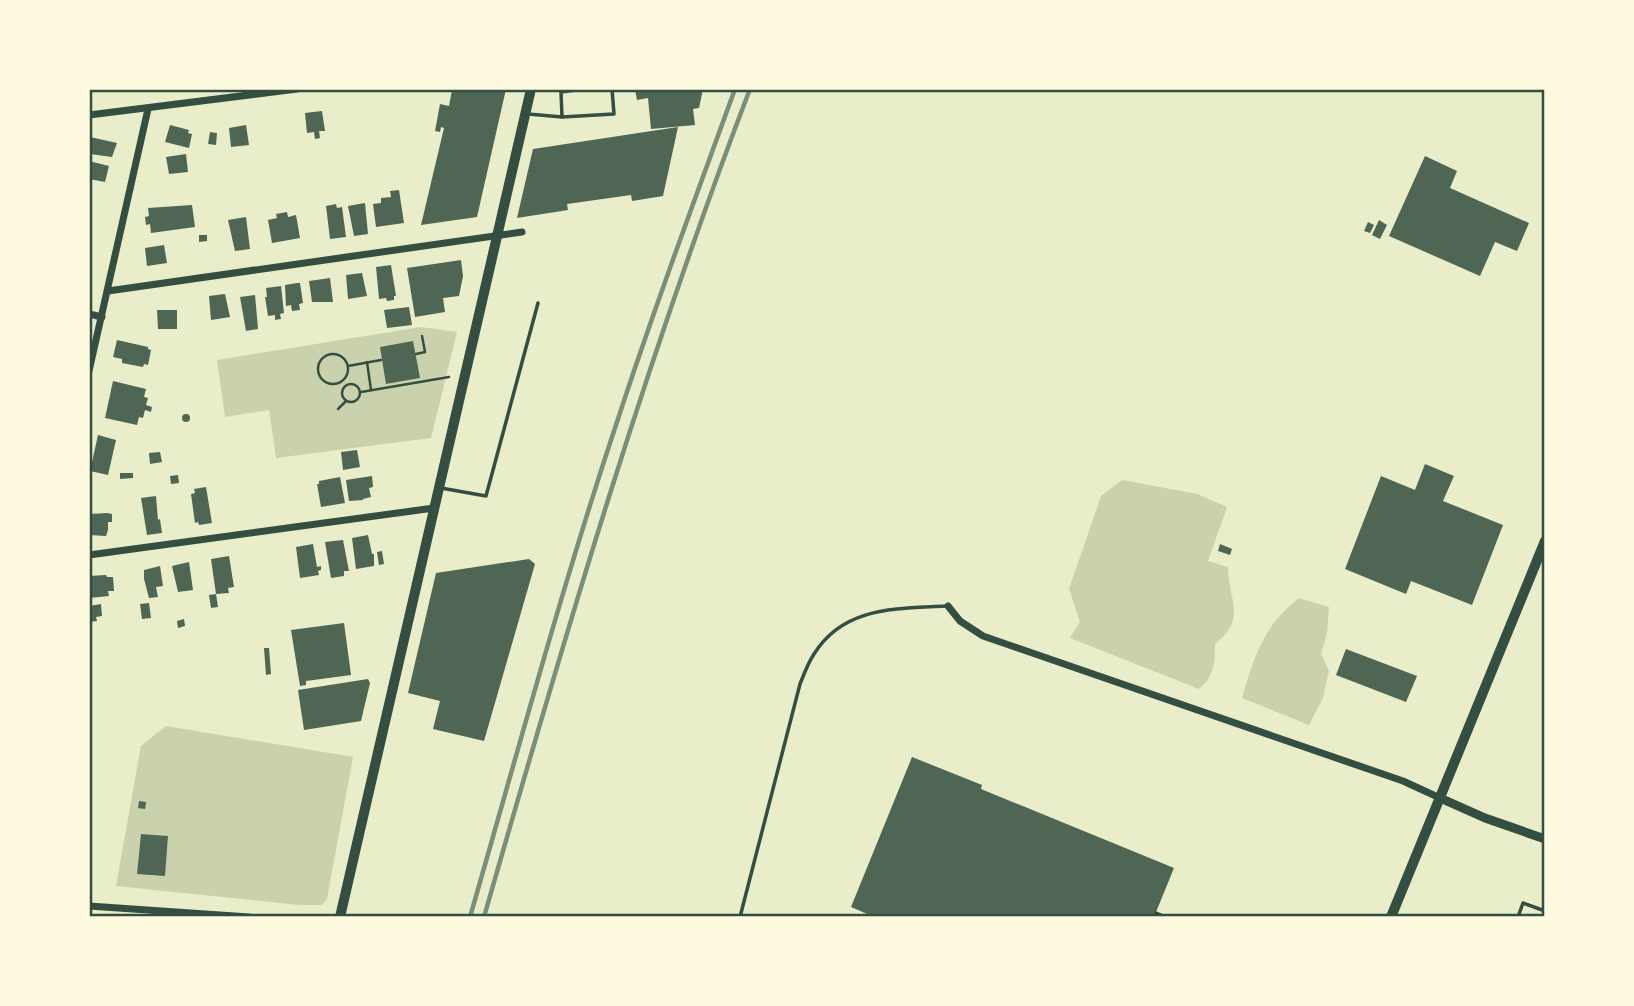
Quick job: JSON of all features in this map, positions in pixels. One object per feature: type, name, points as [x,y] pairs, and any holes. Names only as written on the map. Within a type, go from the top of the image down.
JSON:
[{"type":"main road","points":[[340,917],[531,89]]},
{"type":"main road","points":[[1391,917],[1545,541]]},
{"type":"street","points":[[89,115],[297,89]]},
{"type":"street","points":[[89,371],[148,109]]},
{"type":"street","points":[[108,291],[522,232]]},
{"type":"street","points":[[89,314],[102,317]]},
{"type":"street","points":[[89,555],[434,508]]},
{"type":"street","points":[[948,606],[960,621],[983,636],[1403,781],[1485,818],[1545,839]]},
{"type":"street","points":[[89,906],[249,917]]},
{"type":"lane","points":[[562,117],[561,92],[583,89]]},
{"type":"lane","points":[[526,114],[562,117],[614,114],[612,89]]},
{"type":"lane","points":[[439,487],[486,496],[538,303]]},
{"type":"lane","points":[[740,917],[800,684],[814,653],[837,628],[863,614],[948,606]]},
{"type":"lane","points":[[1518,917],[1523,904],[1545,911]]},
{"type":"lane","points":[[1156,913],[1166,917]]},
{"type":"path","points":[[416,354],[425,352],[422,336]]},
{"type":"path","points":[[337,354],[345,359],[348,366],[348,373],[342,381],[332,384],[323,380],[318,372],[319,362],[327,355],[337,354]]},
{"type":"path","points":[[348,366],[381,360]]},
{"type":"path","points":[[367,362],[371,390]]},
{"type":"path","points":[[361,392],[449,377]]},
{"type":"path","points":[[342,381],[345,386]]},
{"type":"path","points":[[345,386],[356,385],[361,392],[360,398],[355,402],[346,401]]},
{"type":"path","points":[[403,385],[404,391]]},
{"type":"path","points":[[345,386],[342,393],[346,401]]},
{"type":"path","points":[[338,409],[346,401]]},
{"type":"green space","points":[[421,327],[457,332],[431,438],[276,458],[269,410],[225,417],[217,360]]},
{"type":"green space","points":[[1122,480],[1197,494],[1227,507],[1208,561],[1228,567],[1234,617],[1225,634],[1215,644],[1213,669],[1199,689],[1070,638],[1080,622],[1069,589],[1101,496]]},
{"type":"green space","points":[[1299,598],[1329,607],[1327,633],[1321,654],[1329,671],[1323,698],[1309,725],[1242,698],[1256,656],[1268,631]]},
{"type":"green space","points":[[166,726],[353,757],[327,899],[322,905],[299,905],[116,886],[141,746]]},
{"type":"building","points":[[506,89],[477,217],[421,225],[444,128],[441,127],[440,132],[435,131],[440,104],[449,106],[452,90]]},
{"type":"building","points":[[635,89],[703,89],[699,108],[693,109],[695,125],[651,129],[648,98],[637,100]]},
{"type":"building","points":[[322,111],[325,131],[319,131],[320,138],[315,139],[314,132],[307,133],[305,113]]},
{"type":"building","points":[[170,125],[189,130],[188,133],[192,134],[189,148],[165,142]]},
{"type":"building","points":[[246,125],[249,145],[231,147],[229,128]]},
{"type":"building","points":[[678,127],[663,196],[632,201],[631,195],[567,204],[568,210],[517,218],[533,149]]},
{"type":"building","points":[[210,132],[217,133],[216,145],[208,144]]},
{"type":"building","points":[[90,137],[117,143],[112,157],[90,154]]},
{"type":"building","points":[[186,154],[188,172],[169,174],[166,157]]},
{"type":"building","points":[[1425,156],[1457,171],[1450,188],[1529,223],[1517,251],[1495,242],[1480,276],[1389,236]]},
{"type":"building","points":[[89,161],[109,166],[105,182],[89,179]]},
{"type":"building","points":[[399,190],[404,223],[376,227],[373,204],[381,203],[381,198],[391,197],[390,191]]},
{"type":"building","points":[[365,203],[368,234],[354,236],[348,206]]},
{"type":"building","points":[[336,204],[337,208],[342,207],[346,237],[330,239],[326,206]]},
{"type":"building","points":[[192,205],[195,227],[151,233],[150,224],[146,225],[148,208]]},
{"type":"building","points":[[287,212],[288,217],[296,215],[300,238],[272,243],[268,220],[277,218],[276,214]]},
{"type":"building","points":[[246,217],[250,249],[235,251],[228,220]]},
{"type":"building","points":[[1379,220],[1387,225],[1380,239],[1372,235]]},
{"type":"building","points":[[1368,222],[1374,225],[1370,233],[1364,231]]},
{"type":"building","points":[[199,235],[207,235],[207,241],[199,242]]},
{"type":"building","points":[[164,245],[167,263],[147,266],[145,248]]},
{"type":"building","points":[[461,260],[463,276],[459,296],[443,298],[445,312],[415,317],[407,268]]},
{"type":"building","points":[[391,265],[396,296],[394,300],[387,301],[386,298],[379,299],[376,267]]},
{"type":"building","points":[[362,273],[367,296],[348,299],[346,275]]},
{"type":"building","points":[[330,278],[333,302],[312,302],[309,281]]},
{"type":"building","points":[[300,283],[303,303],[299,304],[300,310],[292,311],[291,305],[286,306],[285,285]]},
{"type":"building","points":[[281,286],[284,313],[280,314],[281,319],[275,320],[275,315],[268,316],[266,288]]},
{"type":"building","points":[[225,294],[230,317],[211,320],[209,296]]},
{"type":"building","points":[[255,295],[258,329],[246,331],[240,297]]},
{"type":"building","points":[[409,307],[412,325],[387,328],[384,310]]},
{"type":"building","points":[[157,310],[177,310],[177,329],[158,329]]},
{"type":"building","points":[[117,340],[148,347],[151,350],[148,365],[144,364],[143,367],[122,363],[122,359],[113,357]]},
{"type":"building","points":[[413,341],[420,378],[386,384],[380,347]]},
{"type":"building","points":[[113,381],[146,389],[144,397],[148,398],[146,405],[152,407],[151,412],[145,410],[137,425],[105,418]]},
{"type":"building","points":[[186,414],[190,418],[186,422],[182,418]]},
{"type":"building","points":[[98,435],[116,440],[108,475],[90,471]]},
{"type":"building","points":[[357,450],[360,467],[343,470],[341,452]]},
{"type":"building","points":[[160,452],[162,462],[150,464],[149,453]]},
{"type":"building","points":[[1425,464],[1454,476],[1443,501],[1503,525],[1472,605],[1411,581],[1406,594],[1345,569],[1381,476],[1415,490]]},
{"type":"building","points":[[120,473],[133,473],[133,478],[120,479]]},
{"type":"building","points":[[178,475],[179,483],[171,484],[170,476]]},
{"type":"building","points":[[372,476],[373,487],[369,488],[371,497],[349,501],[346,480]]},
{"type":"building","points":[[340,477],[345,503],[321,507],[317,484],[319,481]]},
{"type":"building","points":[[206,487],[212,523],[199,525],[198,522],[195,523],[191,494],[195,493],[194,489]]},
{"type":"building","points":[[156,496],[162,533],[147,535],[141,498]]},
{"type":"building","points":[[89,514],[112,514],[112,522],[108,522],[106,536],[89,535]]},
{"type":"building","points":[[368,535],[374,554],[374,566],[356,569],[352,538]]},
{"type":"building","points":[[343,540],[349,571],[344,571],[344,576],[331,578],[325,542]]},
{"type":"building","points":[[313,544],[317,567],[321,566],[321,570],[318,571],[319,575],[300,578],[296,547]]},
{"type":"building","points":[[1220,544],[1232,549],[1230,555],[1218,551]]},
{"type":"building","points":[[382,551],[384,564],[379,565],[377,552]]},
{"type":"building","points":[[229,556],[234,587],[228,588],[229,593],[216,594],[211,559]]},
{"type":"building","points":[[529,559],[535,564],[484,741],[433,729],[440,701],[408,693],[436,573]]},
{"type":"building","points":[[189,562],[193,590],[178,592],[172,566]]},
{"type":"building","points":[[160,566],[163,586],[156,587],[158,597],[149,598],[144,570]]},
{"type":"building","points":[[89,576],[113,577],[114,591],[108,591],[109,596],[89,598]]},
{"type":"building","points":[[216,594],[218,607],[211,608],[209,595]]},
{"type":"building","points":[[149,603],[151,618],[142,619],[140,604]]},
{"type":"building","points":[[101,604],[102,616],[96,617],[97,621],[89,622],[89,606]]},
{"type":"building","points":[[184,619],[185,626],[178,628],[177,621]]},
{"type":"building","points":[[344,623],[351,675],[306,681],[306,685],[300,686],[291,630]]},
{"type":"building","points":[[264,648],[269,648],[271,674],[266,675]]},
{"type":"building","points":[[1346,649],[1417,676],[1406,702],[1336,675]]},
{"type":"building","points":[[368,679],[370,683],[361,721],[304,730],[298,690]]},
{"type":"building","points":[[912,757],[982,785],[981,789],[1174,868],[1154,917],[874,917],[851,907]]},
{"type":"building","points":[[139,801],[146,802],[145,809],[138,808]]},
{"type":"building","points":[[141,834],[168,836],[165,876],[137,874]]},
{"type":"railway","points":[[470,917],[578,543],[660,295],[735,89]]},
{"type":"railway","points":[[484,917],[576,604],[641,397],[750,89]]}]
